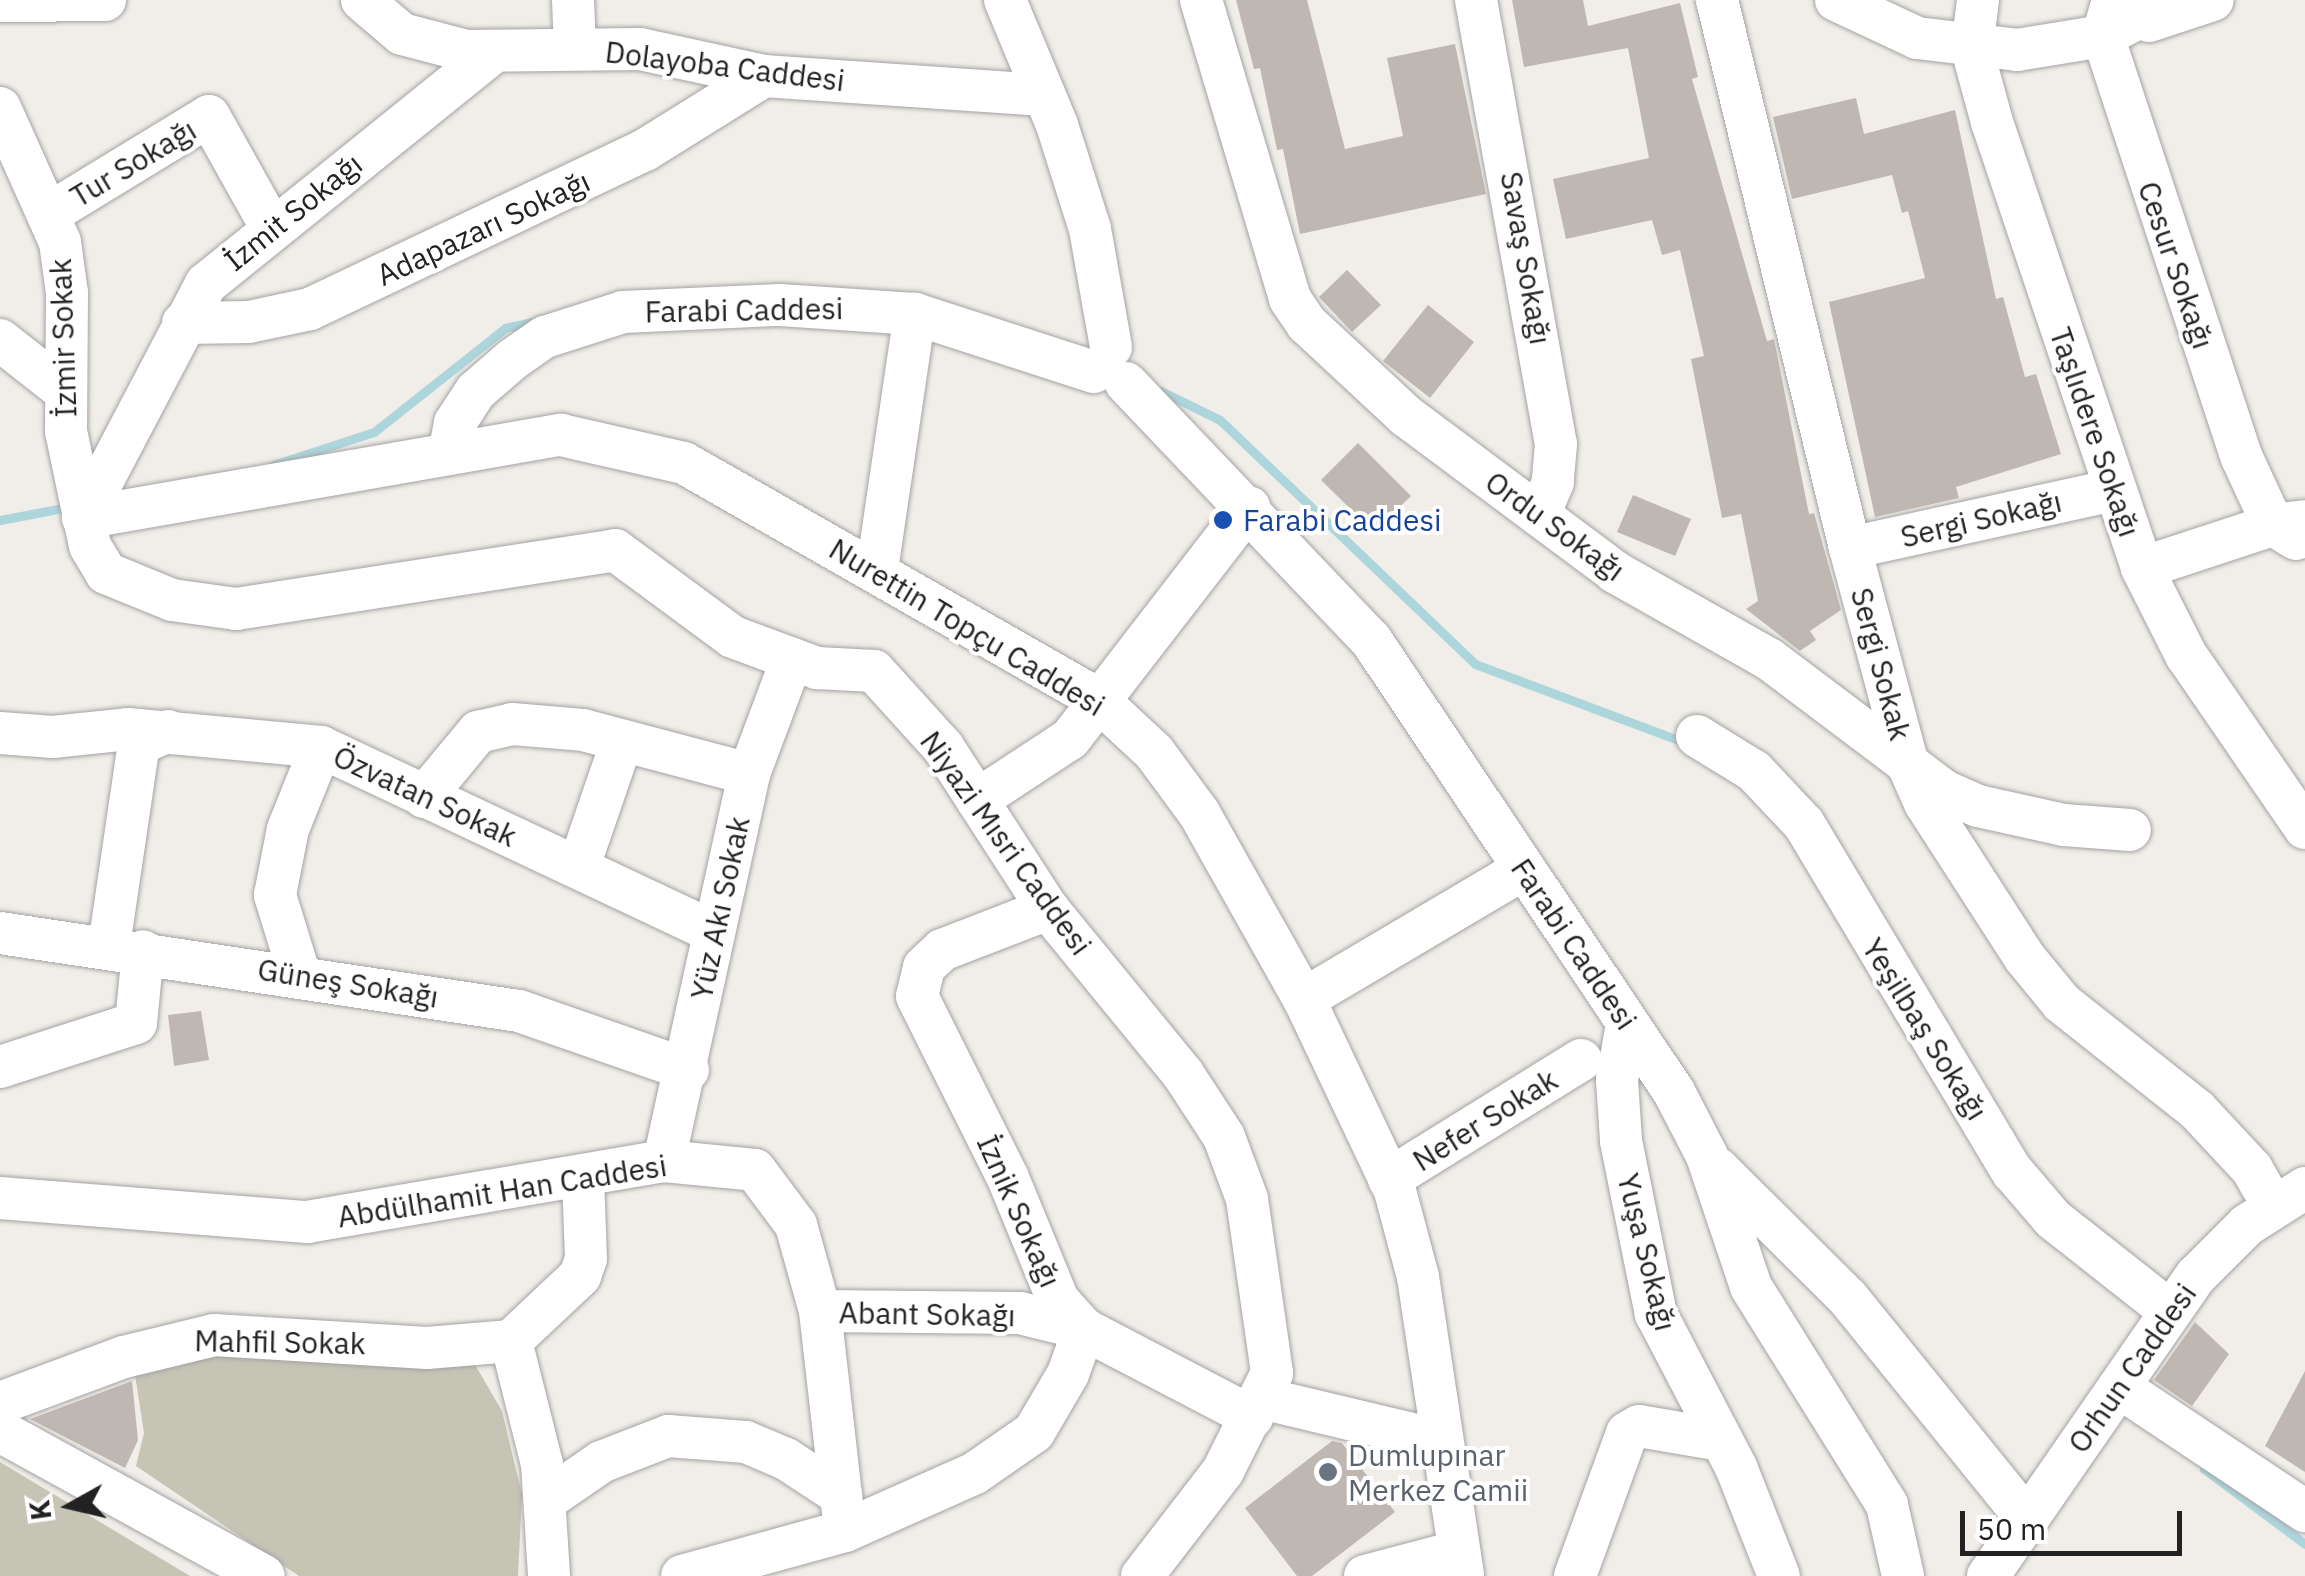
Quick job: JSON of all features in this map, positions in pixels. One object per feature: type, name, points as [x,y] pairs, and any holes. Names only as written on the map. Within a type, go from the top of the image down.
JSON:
[{"type":"street","points":[[0,1],[105,0]]},
{"type":"street","name":"Dolayoba Caddesi","points":[[362,0],[402,34],[452,48],[679,54],[764,76],[1044,95]]},
{"type":"street","points":[[573,0],[576,49]]},
{"type":"street","points":[[1005,0],[1044,95],[1090,229],[1110,368]]},
{"type":"street","name":"Ordu Sokağı","points":[[1202,0],[1290,298],[1307,324],[1406,416],[1615,572],[1769,659],[1908,765],[1978,806],[2064,826],[2130,830]]},
{"type":"street","name":"Savaş Sokağı","points":[[1476,0],[1556,444],[1553,482],[1540,515]]},
{"type":"street","name":"Sergi Sokak","points":[[1717,0],[1850,548],[1908,765],[1964,867],[2062,1003],[2197,1110],[2252,1169],[2289,1197]]},
{"type":"street","points":[[1836,0],[1917,38],[1972,49],[2054,47],[2173,0]]},
{"type":"street","name":"Taşlıdere Sokağı","points":[[1978,0],[1972,49],[2113,490],[2142,568],[2186,655],[2305,828]]},
{"type":"street","points":[[2117,20],[2213,0]]},
{"type":"street","name":"Cesur Sokağı","points":[[2117,20],[2166,241],[2294,530]]},
{"type":"street","name":"İzmit Sokağı","points":[[83,518],[206,284],[271,227],[495,51]]},
{"type":"street","name":"Adapazarı Sokağı","points":[[183,324],[250,322],[310,309],[592,177],[764,76]]},
{"type":"street","name":"İzmir Sokak","points":[[0,108],[50,213],[67,293],[64,391],[83,518]]},
{"type":"street","name":"Tur Sokağı","points":[[50,213],[209,116],[271,227]]},
{"type":"street","name":"Farabi Caddesi","points":[[449,454],[455,424],[476,391],[546,336],[624,312],[763,305],[915,314],[1110,368],[1249,507],[1372,640],[1522,870],[1674,1092],[1707,1156],[1751,1287],[1778,1340],[1869,1467],[1887,1506],[1903,1576]]},
{"type":"street","points":[[877,570],[915,314]]},
{"type":"street","points":[[0,340],[64,391]]},
{"type":"street","name":"Nurettin Topçu Caddesi","points":[[83,518],[561,434],[684,463],[877,570],[1097,700],[1154,752],[1199,813],[1304,999],[1389,1180],[1418,1277],[1459,1564]]},
{"type":"street","name":"Sergi Sokağı","points":[[1850,548],[2113,490]]},
{"type":"street","points":[[977,800],[1070,740],[1249,507]]},
{"type":"street","name":"Niyazi Mısri Caddesi","points":[[83,518],[106,574],[201,608],[236,609],[615,550],[732,636],[792,659],[874,671],[943,747],[1048,908],[1138,1012],[1224,1137],[1248,1199],[1272,1373],[1222,1471],[1156,1568]]},
{"type":"street","points":[[2142,568],[2294,530]]},
{"type":"street","name":"Yüz Akı Sokak","points":[[664,1161],[688,1070],[712,931],[749,774],[792,659]]},
{"type":"street","points":[[424,796],[478,732],[512,724],[622,742],[749,774]]},
{"type":"street","points":[[0,1067],[136,1023],[126,948],[139,744],[168,731]]},
{"type":"street","name":"Özvatan Sokak","points":[[0,733],[53,737],[168,731],[321,748],[712,931]]},
{"type":"street","name":"Yeşilbaş Sokağı","points":[[1697,736],[1754,771],[1804,824],[2012,1171],[2053,1219],[2170,1311]]},
{"type":"street","points":[[579,866],[622,742]]},
{"type":"street","points":[[300,976],[276,895],[288,828],[321,748]]},
{"type":"street","points":[[1304,999],[1522,870]]},
{"type":"street","name":"İznik Sokağı","points":[[1048,908],[942,950],[924,967],[916,996],[1008,1178],[1058,1300],[1084,1328]]},
{"type":"street","name":"Güneş Sokağı","points":[[0,933],[126,948],[519,1010],[688,1070]]},
{"type":"street","name":"Yuşa Sokağı","points":[[1627,1024],[1618,1095],[1638,1244],[1656,1314],[1769,1539],[1779,1576]]},
{"type":"street","name":"Nefer Sokak","points":[[1389,1180],[1581,1060]]},
{"type":"street","points":[[1707,1156],[1848,1298],[2026,1518]]},
{"type":"street","name":"Abdülhamit Han Caddesi","points":[[0,1198],[307,1222],[664,1161],[756,1170],[796,1225],[820,1312],[843,1513]]},
{"type":"street","points":[[549,1576],[546,1500],[511,1341],[580,1276],[586,1259],[584,1176]]},
{"type":"street","name":"Orhun Caddesi","points":[[1988,1576],[2170,1311],[2225,1245],[2289,1197]]},
{"type":"street","name":"Abant Sokağı","points":[[820,1312],[1020,1314],[1084,1328],[1256,1407],[1441,1441]]},
{"type":"street","points":[[682,1576],[843,1513],[975,1474],[1034,1432],[1068,1374],[1084,1328]]},
{"type":"street","name":"Mahfil Sokak","points":[[0,1403],[124,1357],[214,1335],[427,1348],[511,1341]]},
{"type":"street","points":[[2119,1386],[2305,1511]]},
{"type":"street","points":[[1575,1576],[1627,1433],[1639,1426],[1721,1440]]},
{"type":"street","points":[[0,1431],[264,1576]]},
{"type":"street","points":[[546,1500],[601,1462],[668,1436],[746,1442],[786,1458],[843,1513]]},
{"type":"street","points":[[1365,1576],[1459,1564]]},
{"type":"shaded area","points":[[230,1340],[474,1363],[502,1411],[522,1495],[518,1576],[299,1576],[136,1466],[144,1433],[133,1362]]},
{"type":"shaded area","points":[[0,1462],[190,1576],[0,1576]]},
{"type":"building","points":[[1236,0],[1307,0],[1345,149],[1403,136],[1387,58],[1455,44],[1486,194],[1300,234],[1283,149],[1277,150],[1260,68],[1254,69]]},
{"type":"building","points":[[1512,0],[1583,0],[1588,26],[1680,3],[1698,77],[1692,79],[1767,341],[1774,339],[1809,514],[1814,513],[1841,610],[1810,631],[1816,640],[1800,651],[1746,609],[1758,601],[1741,514],[1722,518],[1691,359],[1704,356],[1680,250],[1662,255],[1652,220],[1566,239],[1553,179],[1649,158],[1628,48],[1524,67]]},
{"type":"building","points":[[1856,98],[1864,134],[1955,110],[1996,299],[2003,297],[2025,377],[2036,374],[2061,454],[1956,487],[1959,498],[1875,517],[1829,302],[1925,278],[1908,211],[1902,213],[1892,175],[1792,199],[1773,117]]},
{"type":"building","points":[[1347,270],[1381,305],[1352,332],[1319,297]]},
{"type":"building","points":[[1428,305],[1474,342],[1430,398],[1383,361]]},
{"type":"building","points":[[1358,443],[1411,496],[1374,532],[1321,480]]},
{"type":"building","points":[[1633,495],[1691,519],[1675,556],[1617,532]]},
{"type":"building","points":[[201,1011],[209,1060],[174,1066],[168,1015]]},
{"type":"building","points":[[2195,1322],[2229,1354],[2192,1406],[2154,1380]]},
{"type":"building","points":[[2305,1371],[2305,1472],[2265,1446]]},
{"type":"building","points":[[132,1381],[138,1440],[125,1468],[30,1419]]},
{"type":"building","name":"Dumlupınar Merkez Camii","points":[[1332,1441],[1342,1443],[1395,1512],[1312,1576],[1297,1576],[1245,1508]]},
{"type":"waterway","points":[[273,465],[374,432],[505,328],[535,321]]},
{"type":"waterway","points":[[1161,391],[1220,420],[1475,664],[1684,742]]},
{"type":"waterway","points":[[0,520],[63,508]]},
{"type":"waterway","points":[[2204,1469],[2305,1544]]},
{"type":"place","name":"Farabi̇ Caddesi̇","points":[[1223,520]]},
{"type":"place","name":"Dumlupınar Merkez Camii","points":[[1328,1472]]}]
